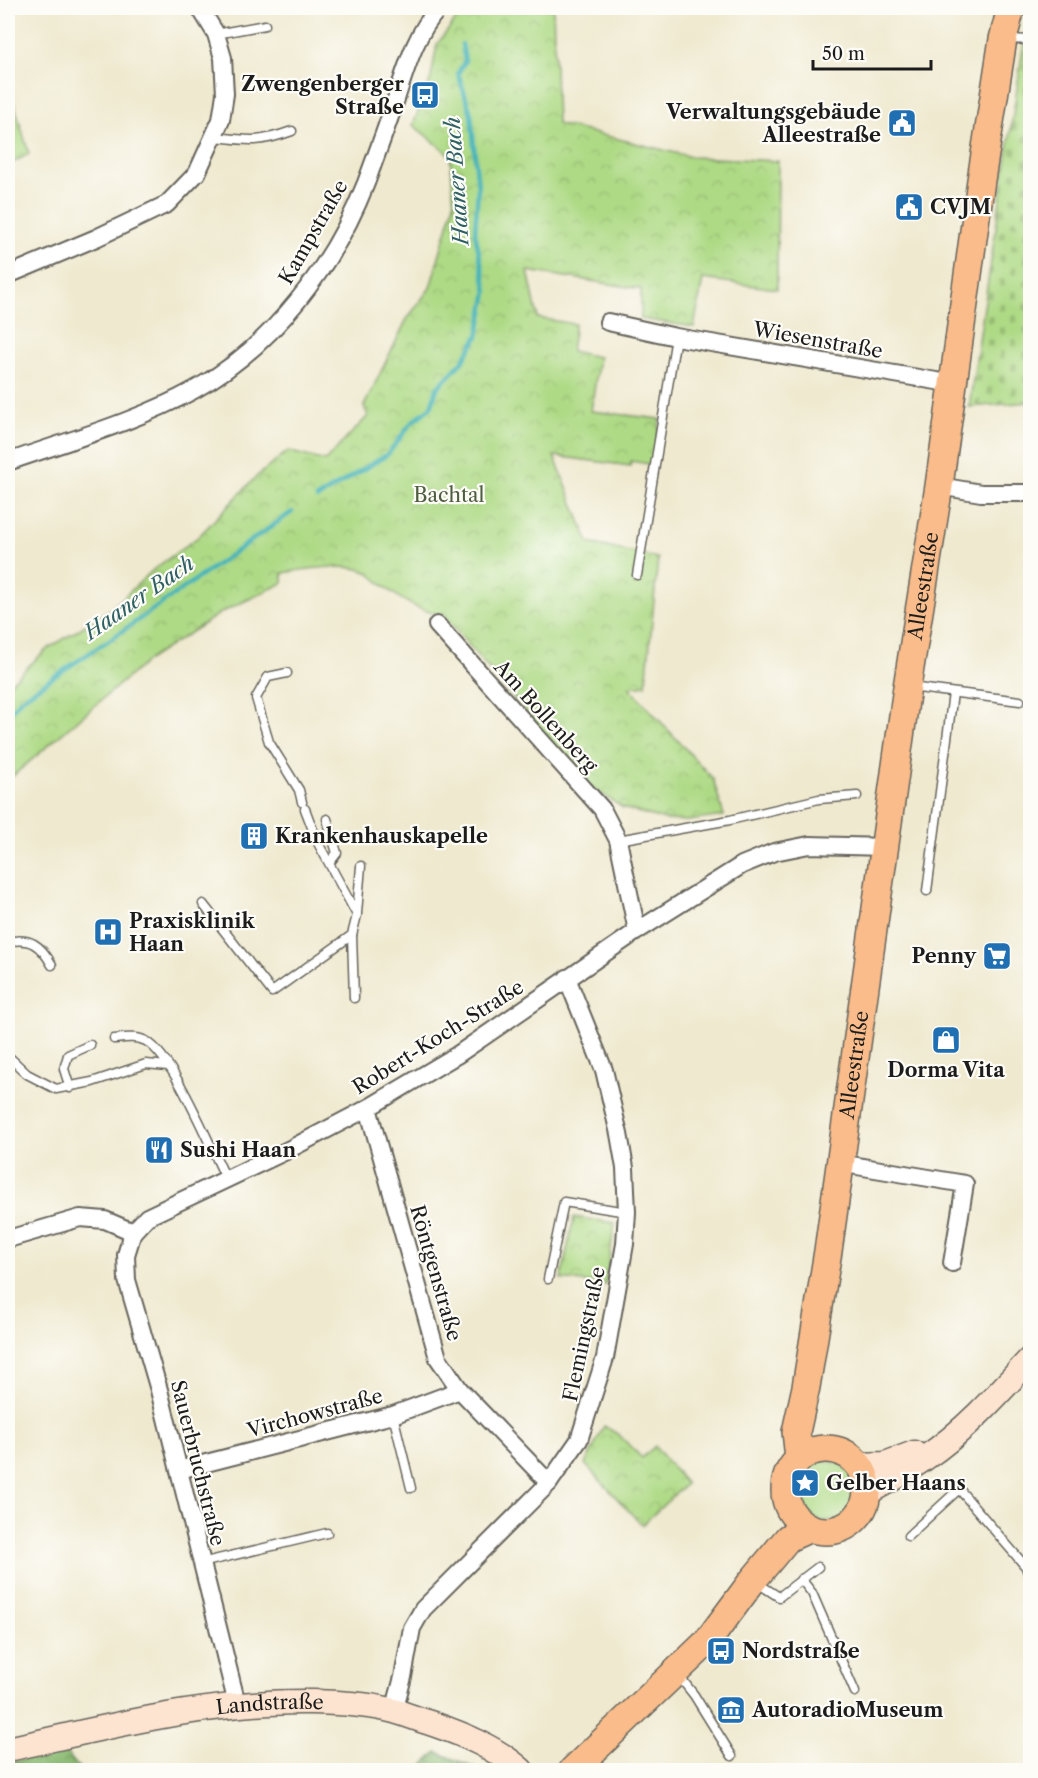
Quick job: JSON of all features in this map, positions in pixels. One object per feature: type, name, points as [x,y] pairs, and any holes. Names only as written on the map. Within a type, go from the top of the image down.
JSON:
[{"type":"main road","name":"Alleestraße","points":[[799,1458],[796,1432],[806,1387],[828,1251],[907,687],[939,486],[980,191],[1003,39],[1011,8]]},
{"type":"main road","points":[[869,1492],[926,1458],[974,1419],[1030,1359]]},
{"type":"main road","name":"Alleestraße","points":[[806,1387],[812,1426],[828,1449]]},
{"type":"main road","points":[[859,1465],[885,1464],[947,1441]]},
{"type":"main road","points":[[573,1770],[707,1642],[753,1580],[788,1538],[808,1529],[829,1532],[849,1526],[863,1511],[869,1492],[866,1477],[859,1465],[846,1453],[828,1449],[813,1451],[799,1458],[789,1470],[784,1485],[785,1503],[753,1580]]},
{"type":"main road","points":[[785,1503],[794,1517],[808,1529]]},
{"type":"main road","name":"Landstraße","points":[[8,1749],[145,1720],[237,1704],[275,1701],[346,1703],[394,1711],[464,1735],[489,1747],[521,1770]]},
{"type":"street","points":[[8,274],[96,238],[167,204],[197,173],[215,137],[221,120],[225,94],[223,58],[216,34],[200,8]]},
{"type":"street","name":"Kampstraße","points":[[8,462],[142,414],[195,389],[231,365],[274,329],[311,286],[348,221],[365,186],[416,41],[439,8]]},
{"type":"street","name":"Wiesenstraße","points":[[608,322],[676,337],[954,384]]},
{"type":"street","points":[[939,486],[981,493],[1030,493]]},
{"type":"street","name":"Am Bollenberg","points":[[437,625],[602,809],[618,840],[637,931]]},
{"type":"street","name":"Robert-Koch-Straße","points":[[133,1232],[147,1217],[286,1151],[368,1108],[457,1055],[637,931],[742,865],[774,852],[809,845],[885,847]]},
{"type":"street","name":"Flemingstraße","points":[[394,1711],[412,1628],[423,1609],[549,1483],[579,1440],[605,1358],[625,1244],[627,1212],[623,1157],[604,1070],[567,978]]},
{"type":"street","name":"Röntgenstraße","points":[[368,1108],[438,1358],[460,1390],[549,1483]]},
{"type":"street","points":[[839,1163],[965,1184],[952,1263]]},
{"type":"street","points":[[8,1239],[80,1218],[105,1220],[133,1232]]},
{"type":"street","name":"Sauerbruchstraße","points":[[133,1232],[126,1255],[127,1280],[159,1390],[237,1704]]},
{"type":"street","name":"Virchowstraße","points":[[179,1470],[393,1414],[460,1390]]},
{"type":"lane","points":[[216,34],[265,25]]},
{"type":"lane","points":[[1003,39],[1030,40]]},
{"type":"lane","points":[[215,137],[252,141],[267,140],[292,131]]},
{"type":"lane","points":[[637,575],[676,337]]},
{"type":"lane","points":[[287,673],[268,677],[256,698],[268,742],[298,790],[318,843],[357,915]]},
{"type":"lane","points":[[907,687],[1020,700]]},
{"type":"lane","points":[[927,891],[953,693]]},
{"type":"lane","points":[[618,840],[730,820],[819,799],[856,796]]},
{"type":"lane","points":[[327,819],[337,853],[330,862]]},
{"type":"lane","points":[[354,998],[352,935],[357,915],[360,866]]},
{"type":"lane","points":[[203,904],[272,992],[352,935]]},
{"type":"lane","points":[[8,942],[22,939],[44,949],[52,965]]},
{"type":"lane","points":[[114,1039],[132,1037],[146,1041],[174,1072],[226,1178]]},
{"type":"lane","points":[[70,1088],[64,1069],[68,1055],[90,1045]]},
{"type":"lane","points":[[8,1056],[27,1074],[56,1089],[70,1088],[146,1064],[168,1066]]},
{"type":"lane","points":[[548,1279],[564,1202],[627,1212]]},
{"type":"lane","points":[[393,1414],[411,1488]]},
{"type":"lane","points":[[908,1536],[959,1489],[1026,1567],[1030,1579]]},
{"type":"lane","points":[[201,1563],[327,1533]]},
{"type":"lane","points":[[753,1580],[779,1597],[818,1567]]},
{"type":"lane","points":[[801,1579],[812,1593],[855,1692]]},
{"type":"lane","points":[[676,1673],[694,1695],[732,1756]]},
{"type":"green space","name":"Bachtal","points":[[465,8],[553,8],[557,124],[692,157],[778,161],[777,289],[703,279],[694,327],[641,319],[641,289],[528,271],[538,318],[575,324],[571,351],[599,357],[591,411],[660,419],[654,465],[631,461],[630,466],[554,456],[589,543],[658,558],[646,685],[629,687],[713,779],[724,816],[688,821],[666,820],[623,808],[588,785],[443,615],[412,605],[367,572],[349,567],[326,567],[283,573],[283,583],[222,612],[148,660],[8,780],[8,685],[46,650],[111,609],[154,569],[198,537],[256,477],[288,451],[325,461],[368,416],[364,406],[407,319],[430,288],[454,204],[450,155],[413,125],[431,78],[437,44]]},
{"type":"green space","points":[[1026,29],[1030,30],[1030,402],[969,407]]},
{"type":"green space","points":[[14,103],[29,154],[8,165],[8,106]]},
{"type":"green space","points":[[574,1217],[615,1223],[605,1285],[561,1279]]},
{"type":"green space","points":[[604,1426],[619,1435],[642,1458],[655,1446],[686,1484],[642,1525],[585,1464]]},
{"type":"green space","points":[[814,1461],[842,1465],[851,1472],[854,1478],[857,1492],[854,1503],[847,1513],[838,1519],[827,1521],[815,1519],[805,1511],[797,1497],[797,1482]]},
{"type":"green space","points":[[63,1749],[81,1770],[8,1770],[8,1763]]},
{"type":"green space","points":[[437,1752],[477,1769],[478,1770],[418,1770]]},
{"type":"waterway","name":"Haaner Bach","points":[[317,498],[388,454],[412,422],[431,407],[437,388],[462,362],[478,336],[487,292],[475,233],[478,188],[471,114],[458,73],[465,61],[462,44]]},
{"type":"waterway","name":"Haaner Bach","points":[[8,714],[22,698],[124,630],[292,512]]},
{"type":"place","name":"Zwengenberger Straße","points":[[425,95]]},
{"type":"place","name":"Verwaltungsgebäude Alleestraße","points":[[902,123]]},
{"type":"place","name":"CVJM","points":[[909,207]]},
{"type":"place","name":"Krankenhauskapelle","points":[[254,836]]},
{"type":"place","name":"Praxisklinik Haan","points":[[108,932]]},
{"type":"place","name":"Penny","points":[[997,956]]},
{"type":"place","name":"Dorma Vita","points":[[946,1040]]},
{"type":"place","name":"Sushi Haan","points":[[159,1150]]},
{"type":"place","name":"Gelber Haans","points":[[805,1483]]},
{"type":"place","name":"Nordstraße","points":[[721,1651]]},
{"type":"place","name":"AutoradioMuseum","points":[[731,1710]]}]
